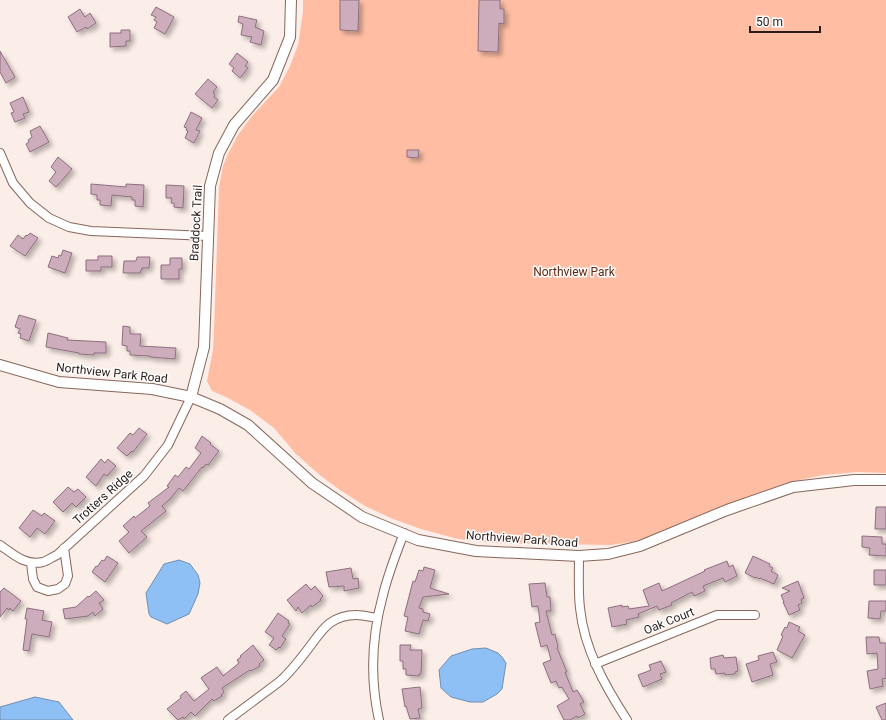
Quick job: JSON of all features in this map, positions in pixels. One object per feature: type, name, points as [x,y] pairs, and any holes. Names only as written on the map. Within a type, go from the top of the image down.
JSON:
[{"type":"street","name":"Braddock Trail","points":[[191,397],[204,347],[210,186],[219,153],[234,125],[273,80],[290,37],[291,0]]},
{"type":"street","points":[[0,153],[13,183],[30,203],[49,218],[69,226],[91,232],[208,236]]},
{"type":"street","name":"Northview Park Road","points":[[0,365],[59,382],[152,389],[191,397],[220,409],[248,425],[312,483],[362,517],[418,540],[476,551],[579,556],[608,554],[640,546],[727,510],[793,487],[854,480],[886,480]]},
{"type":"street","name":"Trotters Ridge","points":[[31,563],[44,562],[57,555],[144,476],[168,446],[191,397]]},
{"type":"street","points":[[379,720],[373,676],[374,644],[377,618],[386,583],[404,534]]},
{"type":"street","points":[[0,545],[18,559],[31,563],[32,579],[37,587],[48,591],[58,589],[65,584],[68,576],[64,548]]},
{"type":"street","points":[[579,556],[580,609],[585,634],[595,664],[627,720]]},
{"type":"street","points":[[228,720],[286,676],[329,624],[340,618],[351,615],[377,618]]},
{"type":"street","name":"Oak Court","points":[[595,664],[717,615],[755,615]]},
{"type":"green space","name":"Northview Park","points":[[303,0],[886,0],[886,473],[857,472],[823,475],[786,483],[651,537],[631,542],[611,545],[494,543],[458,539],[421,529],[393,519],[365,506],[321,476],[296,454],[274,428],[250,410],[212,391],[207,381],[213,350],[219,187],[223,166],[238,135],[252,116],[279,87],[290,66],[298,45],[303,12]]},
{"type":"water","points":[[179,560],[190,564],[198,575],[200,583],[198,594],[189,614],[167,624],[151,617],[149,614],[146,593],[164,564]]},
{"type":"water","points":[[486,648],[498,653],[506,663],[502,689],[497,694],[483,702],[470,702],[451,697],[441,688],[439,670],[451,656],[472,649]]},
{"type":"water","points":[[35,697],[59,702],[73,720],[0,720],[0,707]]},
{"type":"building","points":[[340,0],[359,0],[358,31],[340,30]]},
{"type":"building","points":[[479,0],[500,0],[500,9],[504,9],[504,24],[499,23],[498,52],[478,51]]},
{"type":"building","points":[[156,7],[174,17],[165,34],[154,28],[157,22],[154,20],[156,17],[151,15]]},
{"type":"building","points":[[80,9],[85,17],[90,13],[96,23],[87,29],[86,27],[77,32],[68,17]]},
{"type":"building","points":[[239,16],[257,20],[255,27],[264,31],[261,45],[250,42],[252,37],[241,35],[243,24],[238,22]]},
{"type":"building","points":[[121,30],[130,30],[130,41],[126,41],[126,46],[110,47],[110,33],[121,33]]},
{"type":"building","points":[[0,51],[15,77],[6,83],[0,72]]},
{"type":"building","points":[[237,53],[248,62],[245,66],[248,68],[240,78],[232,71],[234,68],[229,64]]},
{"type":"building","points":[[208,79],[217,87],[213,92],[215,95],[214,97],[218,100],[212,108],[195,94]]},
{"type":"building","points":[[23,97],[29,112],[23,114],[25,118],[15,122],[11,113],[14,112],[10,103]]},
{"type":"building","points":[[191,112],[202,118],[196,130],[200,131],[194,143],[185,138],[188,131],[186,130],[187,128],[184,127]]},
{"type":"building","points":[[40,126],[49,142],[30,152],[26,144],[32,137],[30,131]]},
{"type":"building","points":[[407,150],[419,150],[418,158],[407,157]]},
{"type":"building","points":[[58,157],[72,169],[56,187],[49,181],[56,172],[51,167]]},
{"type":"building","points":[[91,184],[126,187],[126,184],[144,185],[143,207],[135,206],[135,200],[132,200],[132,197],[112,195],[111,206],[100,205],[100,200],[97,200],[97,195],[91,194]]},
{"type":"building","points":[[166,185],[184,186],[183,208],[174,207],[174,203],[171,203],[172,198],[166,198]]},
{"type":"building","points":[[30,233],[38,238],[25,256],[10,246],[18,235],[23,239]]},
{"type":"building","points":[[63,250],[72,253],[65,273],[48,267],[52,256],[58,258],[59,255],[61,256]]},
{"type":"building","points":[[98,256],[112,256],[112,267],[101,267],[101,271],[86,271],[86,260],[98,260]]},
{"type":"building","points":[[137,257],[150,257],[149,268],[142,268],[140,273],[123,273],[124,261],[136,261]]},
{"type":"building","points":[[170,258],[182,258],[182,269],[179,269],[179,279],[161,279],[161,265],[170,265]]},
{"type":"building","points":[[19,315],[36,320],[29,341],[20,338],[21,334],[18,333],[20,329],[15,327]]},
{"type":"building","points":[[123,326],[130,327],[130,334],[141,334],[140,346],[176,348],[175,359],[130,355],[130,351],[127,351],[127,346],[122,345]]},
{"type":"building","points":[[48,333],[68,338],[67,340],[106,342],[106,353],[94,353],[94,355],[79,354],[46,347]]},
{"type":"building","points":[[139,428],[147,434],[133,452],[132,451],[127,456],[117,448],[130,433],[133,435]]},
{"type":"building","points":[[202,436],[219,451],[208,465],[206,464],[203,468],[202,467],[183,491],[179,488],[162,506],[166,511],[141,531],[147,537],[129,553],[119,541],[129,532],[123,526],[134,516],[135,518],[150,506],[148,503],[169,487],[167,486],[175,475],[178,477],[186,467],[189,469],[201,453],[195,448]]},
{"type":"building","points":[[101,459],[105,463],[108,459],[116,466],[107,476],[104,474],[96,486],[86,477]]},
{"type":"building","points":[[68,487],[74,492],[78,489],[86,497],[76,507],[72,503],[63,512],[53,502]]},
{"type":"building","points":[[876,507],[886,507],[886,529],[875,529]]},
{"type":"building","points":[[33,510],[42,516],[44,513],[55,521],[45,534],[37,528],[30,537],[19,528]]},
{"type":"building","points":[[862,536],[882,537],[882,544],[886,544],[886,556],[869,555],[870,548],[862,547]]},
{"type":"building","points":[[107,556],[118,563],[105,582],[92,572],[102,560],[104,561]]},
{"type":"building","points":[[753,556],[770,564],[769,566],[773,568],[771,571],[778,575],[774,584],[745,573]]},
{"type":"building","points":[[727,561],[729,567],[733,565],[737,576],[725,582],[723,578],[703,586],[705,591],[694,596],[692,592],[671,603],[672,605],[659,610],[657,606],[638,614],[639,617],[626,620],[627,624],[612,627],[608,608],[622,605],[622,607],[628,606],[629,609],[649,606],[643,590],[659,583],[662,591],[705,571],[704,570]]},
{"type":"building","points":[[424,567],[435,570],[430,588],[449,594],[423,597],[419,608],[423,609],[423,612],[430,614],[428,621],[423,620],[419,634],[405,631],[408,617],[404,616],[413,581],[415,582],[419,570],[423,571]]},
{"type":"building","points":[[351,568],[353,579],[358,578],[359,588],[344,591],[344,586],[329,587],[326,572]]},
{"type":"building","points":[[874,570],[886,570],[886,585],[874,585]]},
{"type":"building","points":[[798,581],[804,598],[801,599],[802,603],[798,605],[800,610],[789,615],[781,595],[790,591],[782,588]]},
{"type":"building","points":[[545,583],[547,597],[550,597],[551,611],[546,611],[552,635],[555,634],[557,648],[573,692],[577,690],[584,702],[580,704],[585,714],[570,720],[564,720],[557,706],[569,699],[562,687],[559,688],[556,681],[551,683],[543,663],[551,660],[547,645],[541,647],[535,623],[540,622],[538,606],[532,607],[529,584]]},
{"type":"building","points":[[306,584],[311,590],[315,586],[323,596],[320,599],[321,600],[312,607],[311,605],[302,613],[298,607],[296,611],[287,600]]},
{"type":"building","points":[[4,588],[21,601],[13,611],[10,608],[9,610],[7,608],[0,617],[0,592]]},
{"type":"building","points":[[96,591],[104,600],[99,603],[103,609],[95,616],[93,612],[88,616],[65,619],[63,609],[76,607]]},
{"type":"building","points":[[869,601],[886,601],[886,611],[881,611],[880,619],[868,618]]},
{"type":"building","points":[[27,608],[44,611],[42,620],[52,622],[49,637],[32,634],[29,651],[23,650]]},
{"type":"building","points":[[278,613],[289,621],[288,623],[290,624],[282,636],[286,639],[280,648],[279,647],[276,650],[269,645],[274,638],[265,632]]},
{"type":"building","points":[[789,622],[800,627],[798,631],[805,635],[792,658],[777,650],[783,636],[781,635],[785,627],[787,628]]},
{"type":"building","points":[[866,637],[879,637],[880,643],[886,643],[886,678],[882,679],[883,686],[870,689],[867,671],[878,669],[877,653],[867,654]]},
{"type":"building","points":[[253,645],[264,660],[259,664],[260,666],[251,671],[250,670],[222,688],[224,692],[221,695],[222,696],[214,701],[212,699],[195,716],[191,712],[184,719],[183,717],[178,720],[167,709],[181,698],[180,696],[186,691],[194,701],[209,689],[201,678],[202,677],[217,667],[223,676],[239,663],[237,660],[241,657],[240,656]]},
{"type":"building","points":[[400,645],[411,645],[410,650],[422,650],[421,674],[419,674],[419,676],[406,675],[406,669],[403,669],[403,661],[400,661]]},
{"type":"building","points":[[773,652],[777,662],[770,664],[773,675],[752,682],[746,664],[759,660],[758,656]]},
{"type":"building","points":[[723,655],[724,658],[736,657],[738,671],[735,672],[735,674],[716,674],[715,669],[711,669],[710,658]]},
{"type":"building","points":[[661,661],[666,672],[660,674],[662,679],[643,687],[638,675],[651,670],[649,665]]},
{"type":"building","points":[[420,687],[422,708],[418,709],[420,718],[410,719],[406,706],[405,707],[402,689]]},
{"type":"building","points":[[886,703],[886,720],[882,720],[876,707]]}]
